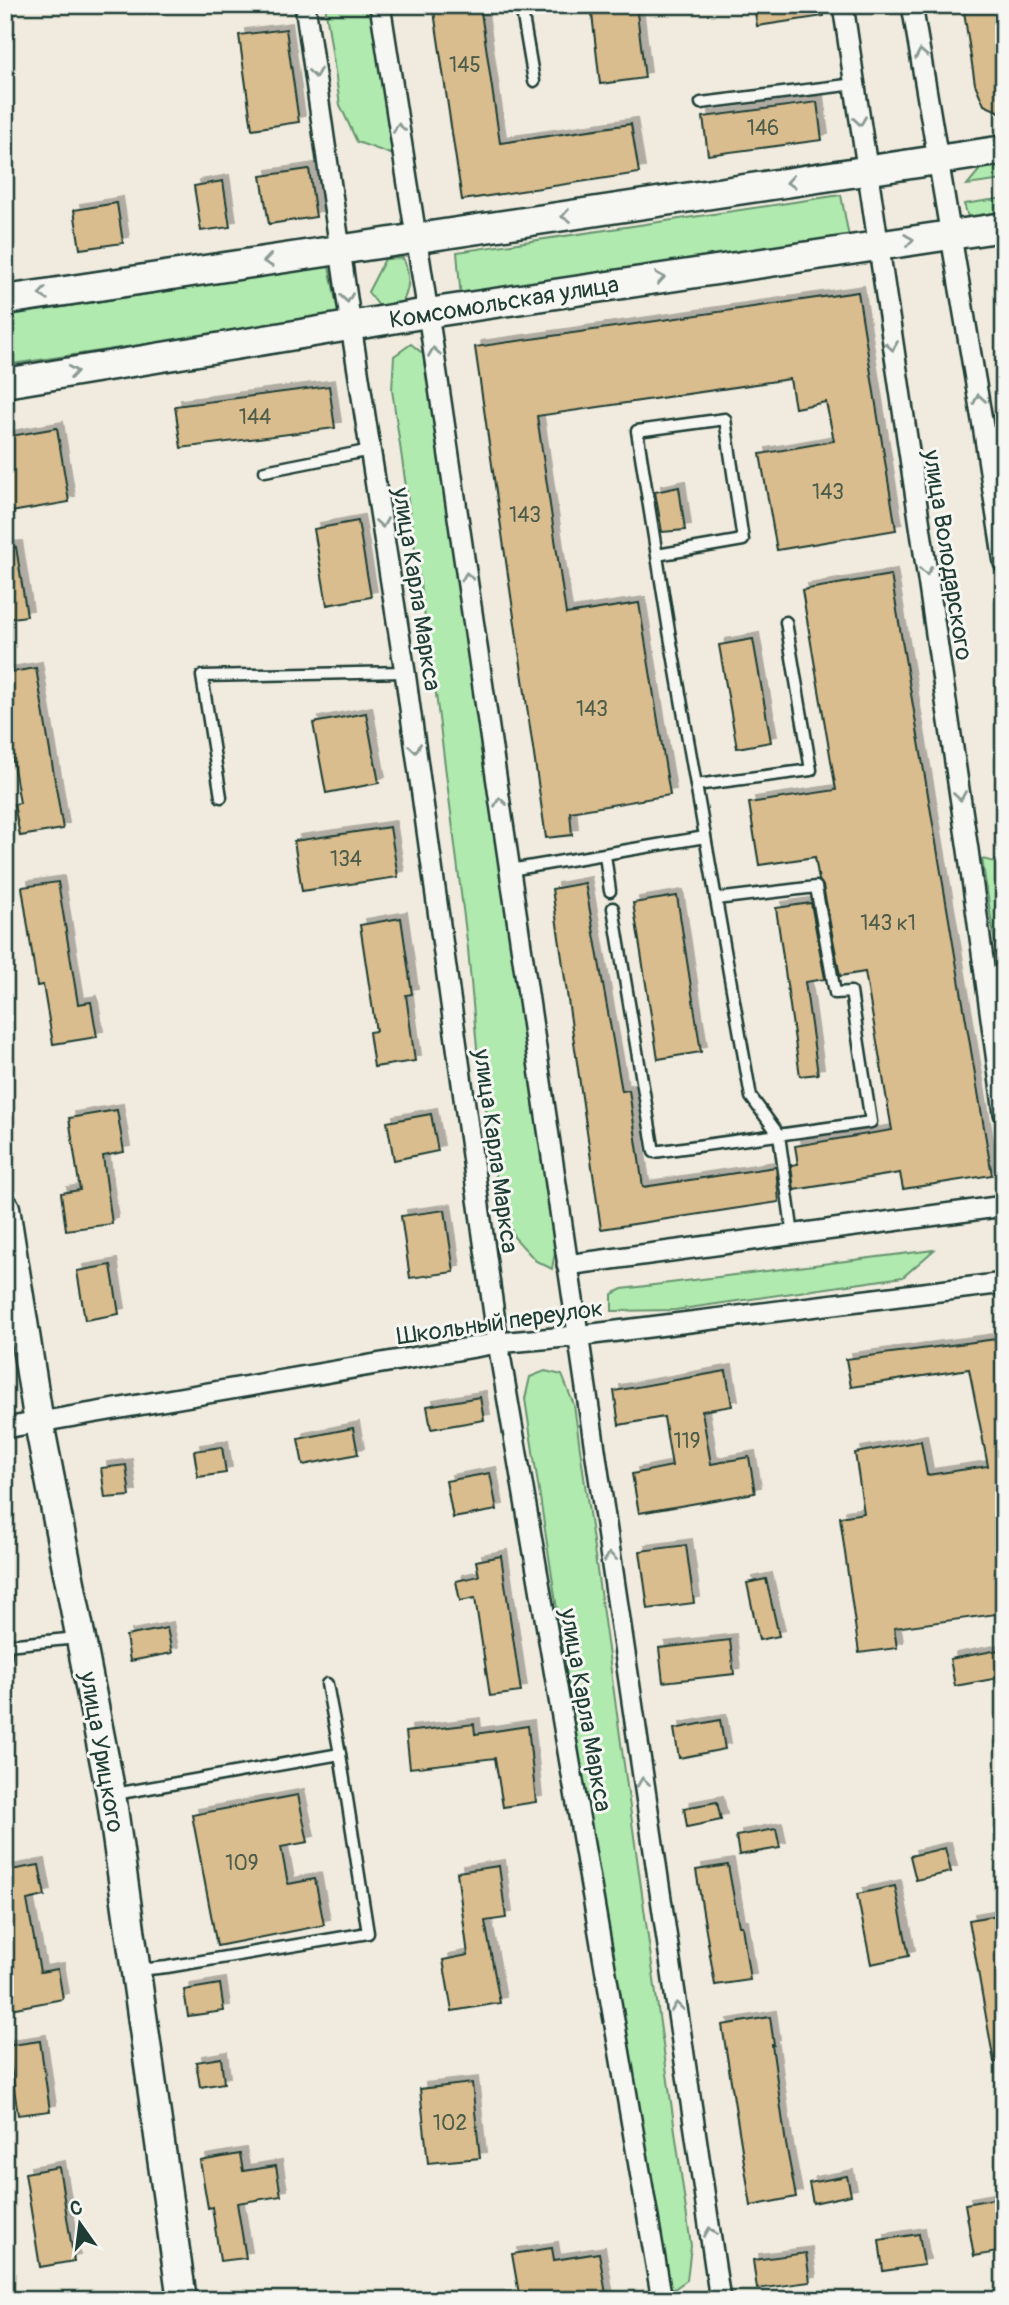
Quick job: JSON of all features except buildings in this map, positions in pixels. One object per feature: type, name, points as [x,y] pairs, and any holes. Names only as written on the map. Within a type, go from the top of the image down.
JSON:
[{"type":"street","name":"улица Карла Маркса","points":[[306,5],[351,326],[405,673],[498,1343],[662,2300]]},
{"type":"street","name":"улица Карла Маркса","points":[[380,5],[428,313],[720,2300]]},
{"type":"street","name":"улица Володарского","points":[[843,5],[968,850],[1004,1113]]},
{"type":"street","points":[[912,5],[950,234],[994,432],[1004,563]]},
{"type":"street","points":[[5,300],[1004,150]]},
{"type":"street","name":"Комсомольская улица","points":[[5,383],[428,313],[1004,227]]},
{"type":"street","points":[[567,1265],[1004,1206]]},
{"type":"street","name":"улица Урицкого","points":[[5,1209],[39,1423],[111,1794],[182,2300]]},
{"type":"street","name":"Школьный переулок","points":[[5,1428],[498,1343],[577,1336],[1004,1283]]},
{"type":"lane","points":[[521,5],[534,81]]},
{"type":"lane","points":[[701,103],[855,84]]},
{"type":"lane","points":[[657,555],[743,540],[725,419],[637,431],[657,555],[696,785],[751,1097],[779,1135],[793,1235]]},
{"type":"lane","points":[[265,471],[371,450]]},
{"type":"lane","points":[[696,785],[811,769],[786,622]]},
{"type":"lane","points":[[221,797],[202,676],[405,673]]},
{"type":"lane","points":[[510,870],[705,837]]},
{"type":"lane","points":[[605,855],[610,891]]},
{"type":"lane","points":[[612,908],[654,1152],[871,1122],[851,992],[835,993],[816,887],[716,899]]},
{"type":"lane","points":[[5,1659],[6,1642],[81,1637]]},
{"type":"lane","points":[[135,1970],[167,1968],[368,1933],[327,1684]]},
{"type":"lane","points":[[111,1794],[340,1754]]},
{"type":"green space","points":[[325,5],[374,5],[399,157],[357,142],[340,105]]},
{"type":"green space","points":[[1004,155],[1004,180],[967,185],[990,157]]},
{"type":"green space","points":[[841,195],[849,237],[461,299],[457,252]]},
{"type":"green space","points":[[1004,198],[1004,215],[969,220],[964,204]]},
{"type":"green space","points":[[403,258],[408,283],[403,301],[400,307],[380,307],[368,292],[385,259]]},
{"type":"green space","points":[[329,266],[339,316],[5,365],[5,316]]},
{"type":"green space","points":[[411,344],[431,360],[556,1246],[552,1269],[536,1261],[514,1237],[500,1203],[477,1048],[468,949],[436,694],[392,390],[394,356]]},
{"type":"green space","points":[[982,859],[1004,864],[1004,1002]]},
{"type":"green space","points":[[934,1250],[903,1277],[675,1310],[612,1311],[612,1294],[622,1289]]},
{"type":"green space","points":[[545,1371],[562,1375],[574,1405],[691,2246],[687,2280],[674,2289],[665,2283],[655,2252],[525,1399],[530,1377]]}]
